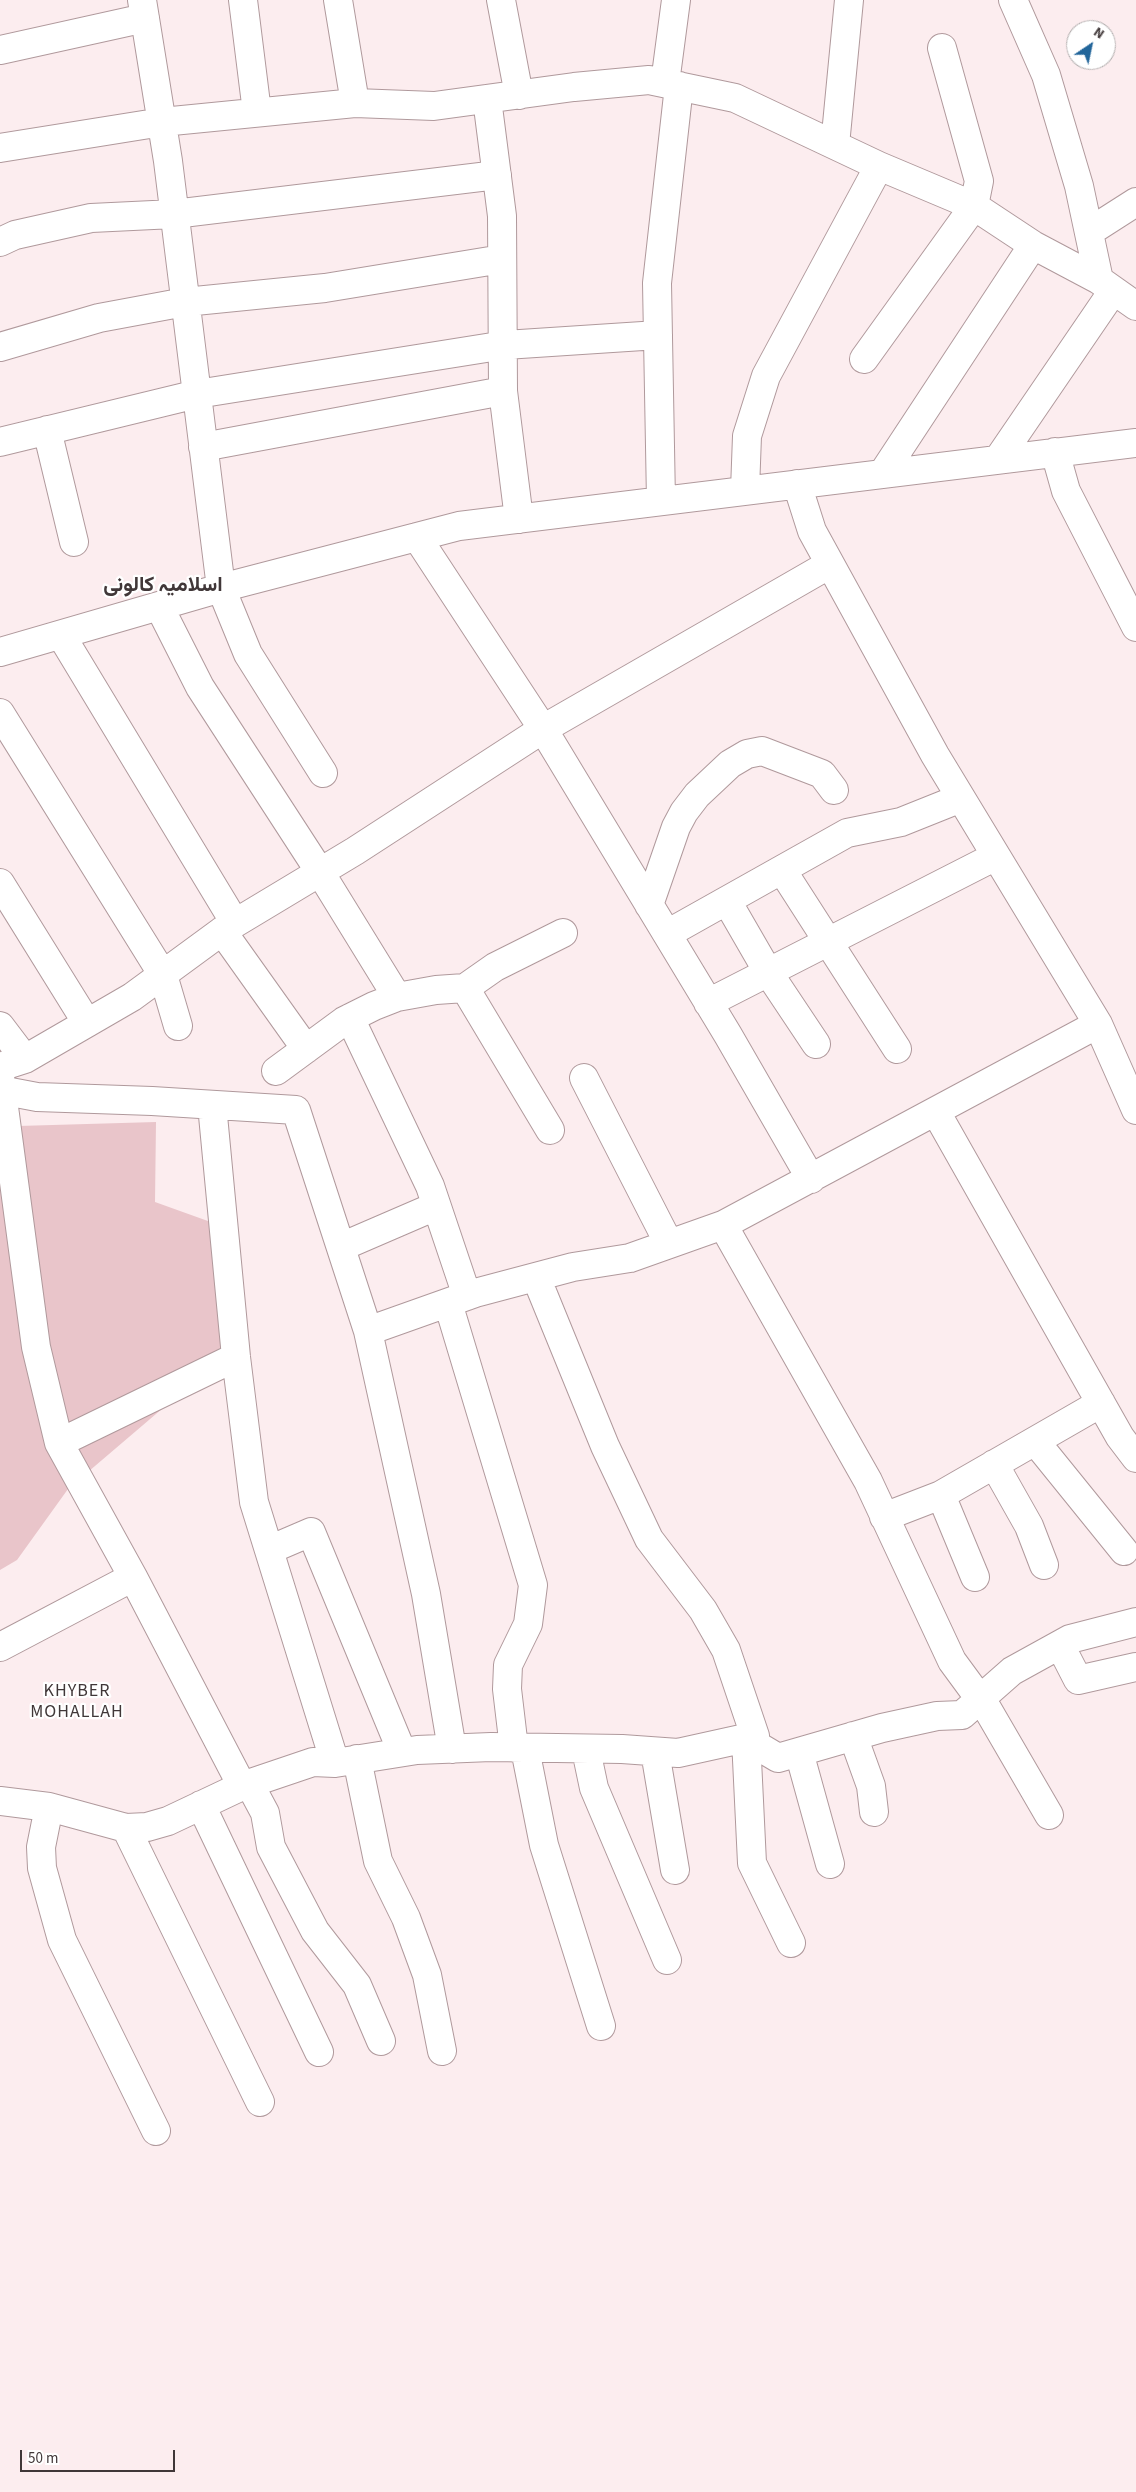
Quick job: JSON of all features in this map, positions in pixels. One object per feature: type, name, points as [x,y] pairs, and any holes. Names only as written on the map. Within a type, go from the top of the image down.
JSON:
[{"type":"street","points":[[243,0],[257,112]]},
{"type":"street","points":[[338,0],[354,103]]},
{"type":"street","points":[[501,0],[519,95]]},
{"type":"street","points":[[661,501],[657,283],[672,84],[676,0]]},
{"type":"street","points":[[835,145],[849,0]]},
{"type":"street","points":[[999,458],[1106,286],[1089,232],[1079,186],[1046,75],[1013,0]]},
{"type":"street","points":[[0,50],[143,9],[162,122],[221,588],[248,654],[323,773]]},
{"type":"street","points":[[864,359],[974,206],[979,181],[942,48]]},
{"type":"street","points":[[0,148],[162,122],[257,112],[354,103],[434,106],[649,80],[735,98],[879,166],[974,206],[1033,245],[1106,286],[1136,306]]},
{"type":"street","points":[[487,99],[502,216],[505,345],[503,391],[519,519]]},
{"type":"street","points":[[745,490],[747,436],[766,376],[879,166]]},
{"type":"street","points":[[0,242],[15,235],[91,218],[174,214],[496,175]]},
{"type":"street","points":[[1089,232],[1136,202]]},
{"type":"street","points":[[883,473],[1033,245]]},
{"type":"street","points":[[0,347],[99,318],[185,302],[325,288],[502,259]]},
{"type":"street","points":[[0,442],[197,394],[505,345],[658,335]]},
{"type":"street","points":[[203,447],[503,391]]},
{"type":"street","points":[[47,430],[74,542]]},
{"type":"street","points":[[0,652],[61,636],[221,588],[459,526],[999,458],[1136,443]]},
{"type":"street","points":[[1056,452],[1066,491],[1136,627]]},
{"type":"street","points":[[797,484],[812,531],[961,798],[1098,1024],[1136,1110]]},
{"type":"street","points":[[417,537],[543,729],[667,934],[811,1179]]},
{"type":"street","points":[[5,1077],[87,1023],[132,997],[228,927],[320,872],[543,729],[830,564]]},
{"type":"street","points":[[159,606],[200,687],[320,872],[397,997]]},
{"type":"street","points":[[61,636],[228,927],[306,1049]]},
{"type":"street","points":[[0,713],[163,975],[178,1026]]},
{"type":"street","points":[[649,905],[676,827],[684,812],[703,789],[730,764],[747,754],[762,751],[822,774],[834,790]]},
{"type":"street","points":[[667,934],[847,833],[901,822],[961,798]]},
{"type":"street","points":[[708,1003],[996,856]]},
{"type":"street","points":[[782,870],[896,1049]]},
{"type":"street","points":[[0,883],[87,1023]]},
{"type":"street","points":[[727,901],[768,972],[816,1044]]},
{"type":"street","points":[[276,1071],[350,1018],[397,997],[436,990],[466,988],[495,967],[563,933]]},
{"type":"street","points":[[466,988],[550,1130]]},
{"type":"street","points":[[350,1018],[430,1186],[457,1299],[533,1584],[528,1624],[508,1665],[507,1689],[519,1748],[544,1845],[601,2026]]},
{"type":"street","points":[[368,1331],[457,1299],[573,1267],[630,1258],[724,1225],[1098,1024]]},
{"type":"street","points":[[0,1026],[36,1346],[60,1442],[246,1784],[265,1813],[270,1847],[315,1931],[357,1985],[381,2041]]},
{"type":"street","points":[[5,1077],[37,1097],[296,1110],[368,1331],[426,1594],[452,1749]]},
{"type":"street","points":[[584,1078],[669,1244]]},
{"type":"street","points":[[212,1105],[236,1357],[254,1502],[269,1550],[346,1761],[378,1861],[406,1918],[427,1974],[442,2051]]},
{"type":"street","points":[[936,1112],[1101,1403],[1128,1447]]},
{"type":"street","points":[[341,1247],[436,1206]]},
{"type":"street","points":[[724,1225],[868,1481],[952,1661],[980,1699],[1049,1815]]},
{"type":"street","points":[[0,1801],[49,1807],[126,1828],[146,1827],[168,1821],[246,1784],[313,1762],[346,1761],[402,1752],[452,1749],[519,1748],[678,1754],[755,1736],[726,1650],[703,1610],[649,1538],[605,1446],[536,1277]]},
{"type":"street","points":[[60,1442],[236,1357]]},
{"type":"street","points":[[884,1517],[941,1495],[1101,1403]]},
{"type":"street","points":[[1036,1440],[1124,1551]]},
{"type":"street","points":[[994,1464],[1029,1526],[1044,1565]]},
{"type":"street","points":[[941,1495],[975,1576]]},
{"type":"street","points":[[269,1550],[311,1532],[402,1752]]},
{"type":"street","points":[[0,1647],[133,1577]]},
{"type":"street","points":[[746,1739],[778,1758],[853,1736],[937,1716],[962,1716],[1012,1671],[1070,1639],[1136,1622]]},
{"type":"street","points":[[1060,1645],[1078,1680],[1136,1667]]},
{"type":"street","points":[[853,1736],[871,1786],[874,1812]]},
{"type":"street","points":[[746,1739],[752,1863],[792,1943]]},
{"type":"street","points":[[586,1750],[594,1788],[667,1960]]},
{"type":"street","points":[[655,1752],[675,1870]]},
{"type":"street","points":[[799,1752],[830,1864]]},
{"type":"street","points":[[201,1805],[319,2052]]},
{"type":"street","points":[[49,1807],[41,1847],[42,1868],[62,1940],[156,2132]]},
{"type":"street","points":[[126,1828],[260,2102]]},
{"type":"shaded area","points":[[0,1106],[18,1126],[156,1122],[155,1202],[219,1225],[224,1356],[68,1489],[17,1560],[0,1570]]},
{"type":"district","name":"اسلامیہ کالونی","points":[[163,586]]},
{"type":"district","name":"KHYBER MOHALLAH","points":[[77,1702]]}]
